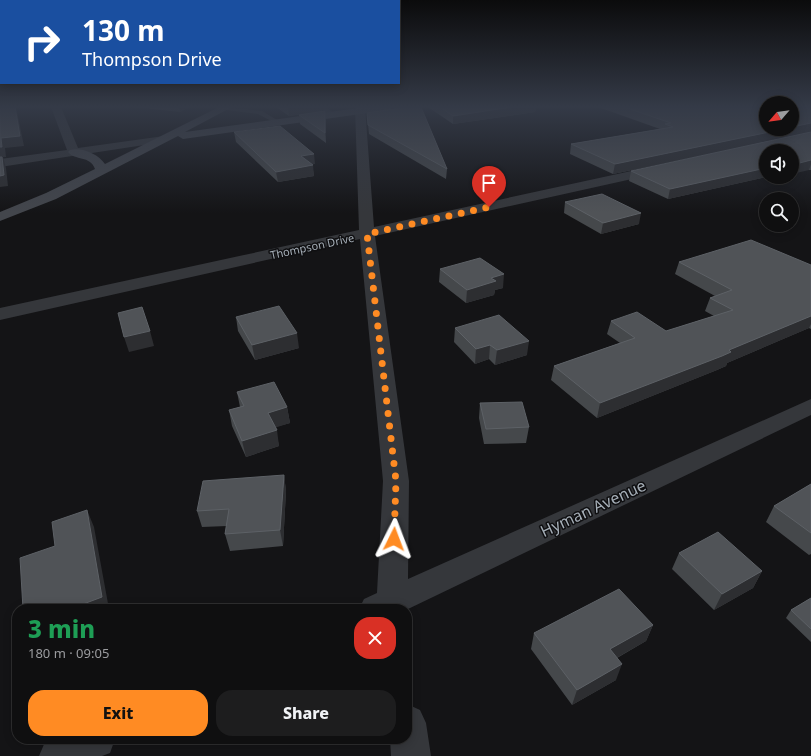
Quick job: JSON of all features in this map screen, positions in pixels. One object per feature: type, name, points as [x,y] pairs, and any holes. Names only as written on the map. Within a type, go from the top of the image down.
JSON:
[{"type":"main road","points":[[0,217],[51,196],[158,142]]},
{"type":"main road","points":[[74,152],[95,158],[102,171]]},
{"type":"main road","points":[[0,228],[51,196]]},
{"type":"street","points":[[70,142],[74,152]]},
{"type":"street","points":[[0,163],[141,142]]},
{"type":"street","points":[[363,142],[367,234],[396,481],[386,604]]},
{"type":"street","name":"Thompson Drive","points":[[0,314],[671,167]]},
{"type":"street","name":"Hyman Avenue","points":[[392,604],[811,406]]},
{"type":"street","points":[[59,756],[85,744]]},
{"type":"street","points":[[410,744],[411,756]]},
{"type":"building","points":[[245,142],[300,142],[314,154],[301,156],[313,165],[276,172]]},
{"type":"building","points":[[399,142],[436,142],[447,169]]},
{"type":"building","points":[[581,142],[720,142],[615,164],[571,144]]},
{"type":"building","points":[[764,142],[811,142],[811,160],[799,163],[799,144],[759,144],[759,170],[670,189],[631,171]]},
{"type":"building","points":[[0,157],[2,157],[4,175],[0,176]]},
{"type":"building","points":[[602,194],[641,213],[603,223],[565,202]]},
{"type":"building","points":[[751,240],[811,265],[811,316],[729,350],[731,352],[722,356],[600,403],[554,366],[635,338],[611,321],[637,312],[666,331],[733,310],[710,298],[732,290],[679,262]]},
{"type":"building","points":[[480,258],[504,274],[491,278],[496,281],[467,290],[440,269]]},
{"type":"building","points":[[279,306],[297,333],[252,345],[236,317]]},
{"type":"building","points":[[142,307],[150,331],[124,337],[118,313]]},
{"type":"building","points":[[499,315],[529,341],[497,350],[490,345],[476,349],[455,328]]},
{"type":"building","points":[[274,382],[287,407],[268,413],[277,430],[242,441],[229,410],[244,406],[237,392]]},
{"type":"building","points":[[522,402],[529,427],[486,429],[480,403]]},
{"type":"building","points":[[284,475],[280,530],[225,534],[229,509],[197,511],[203,481]]},
{"type":"building","points":[[811,484],[811,533],[774,506]]},
{"type":"building","points":[[87,510],[102,597],[83,604],[23,604],[20,558],[55,546],[52,522]]},
{"type":"building","points":[[718,532],[762,571],[722,594],[679,553]]},
{"type":"building","points":[[619,589],[653,625],[610,649],[622,664],[577,690],[534,633]]},
{"type":"building","points":[[811,598],[811,629],[791,610]]},
{"type":"route","points":[[394,539],[396,481],[367,234],[489,207]]}]
